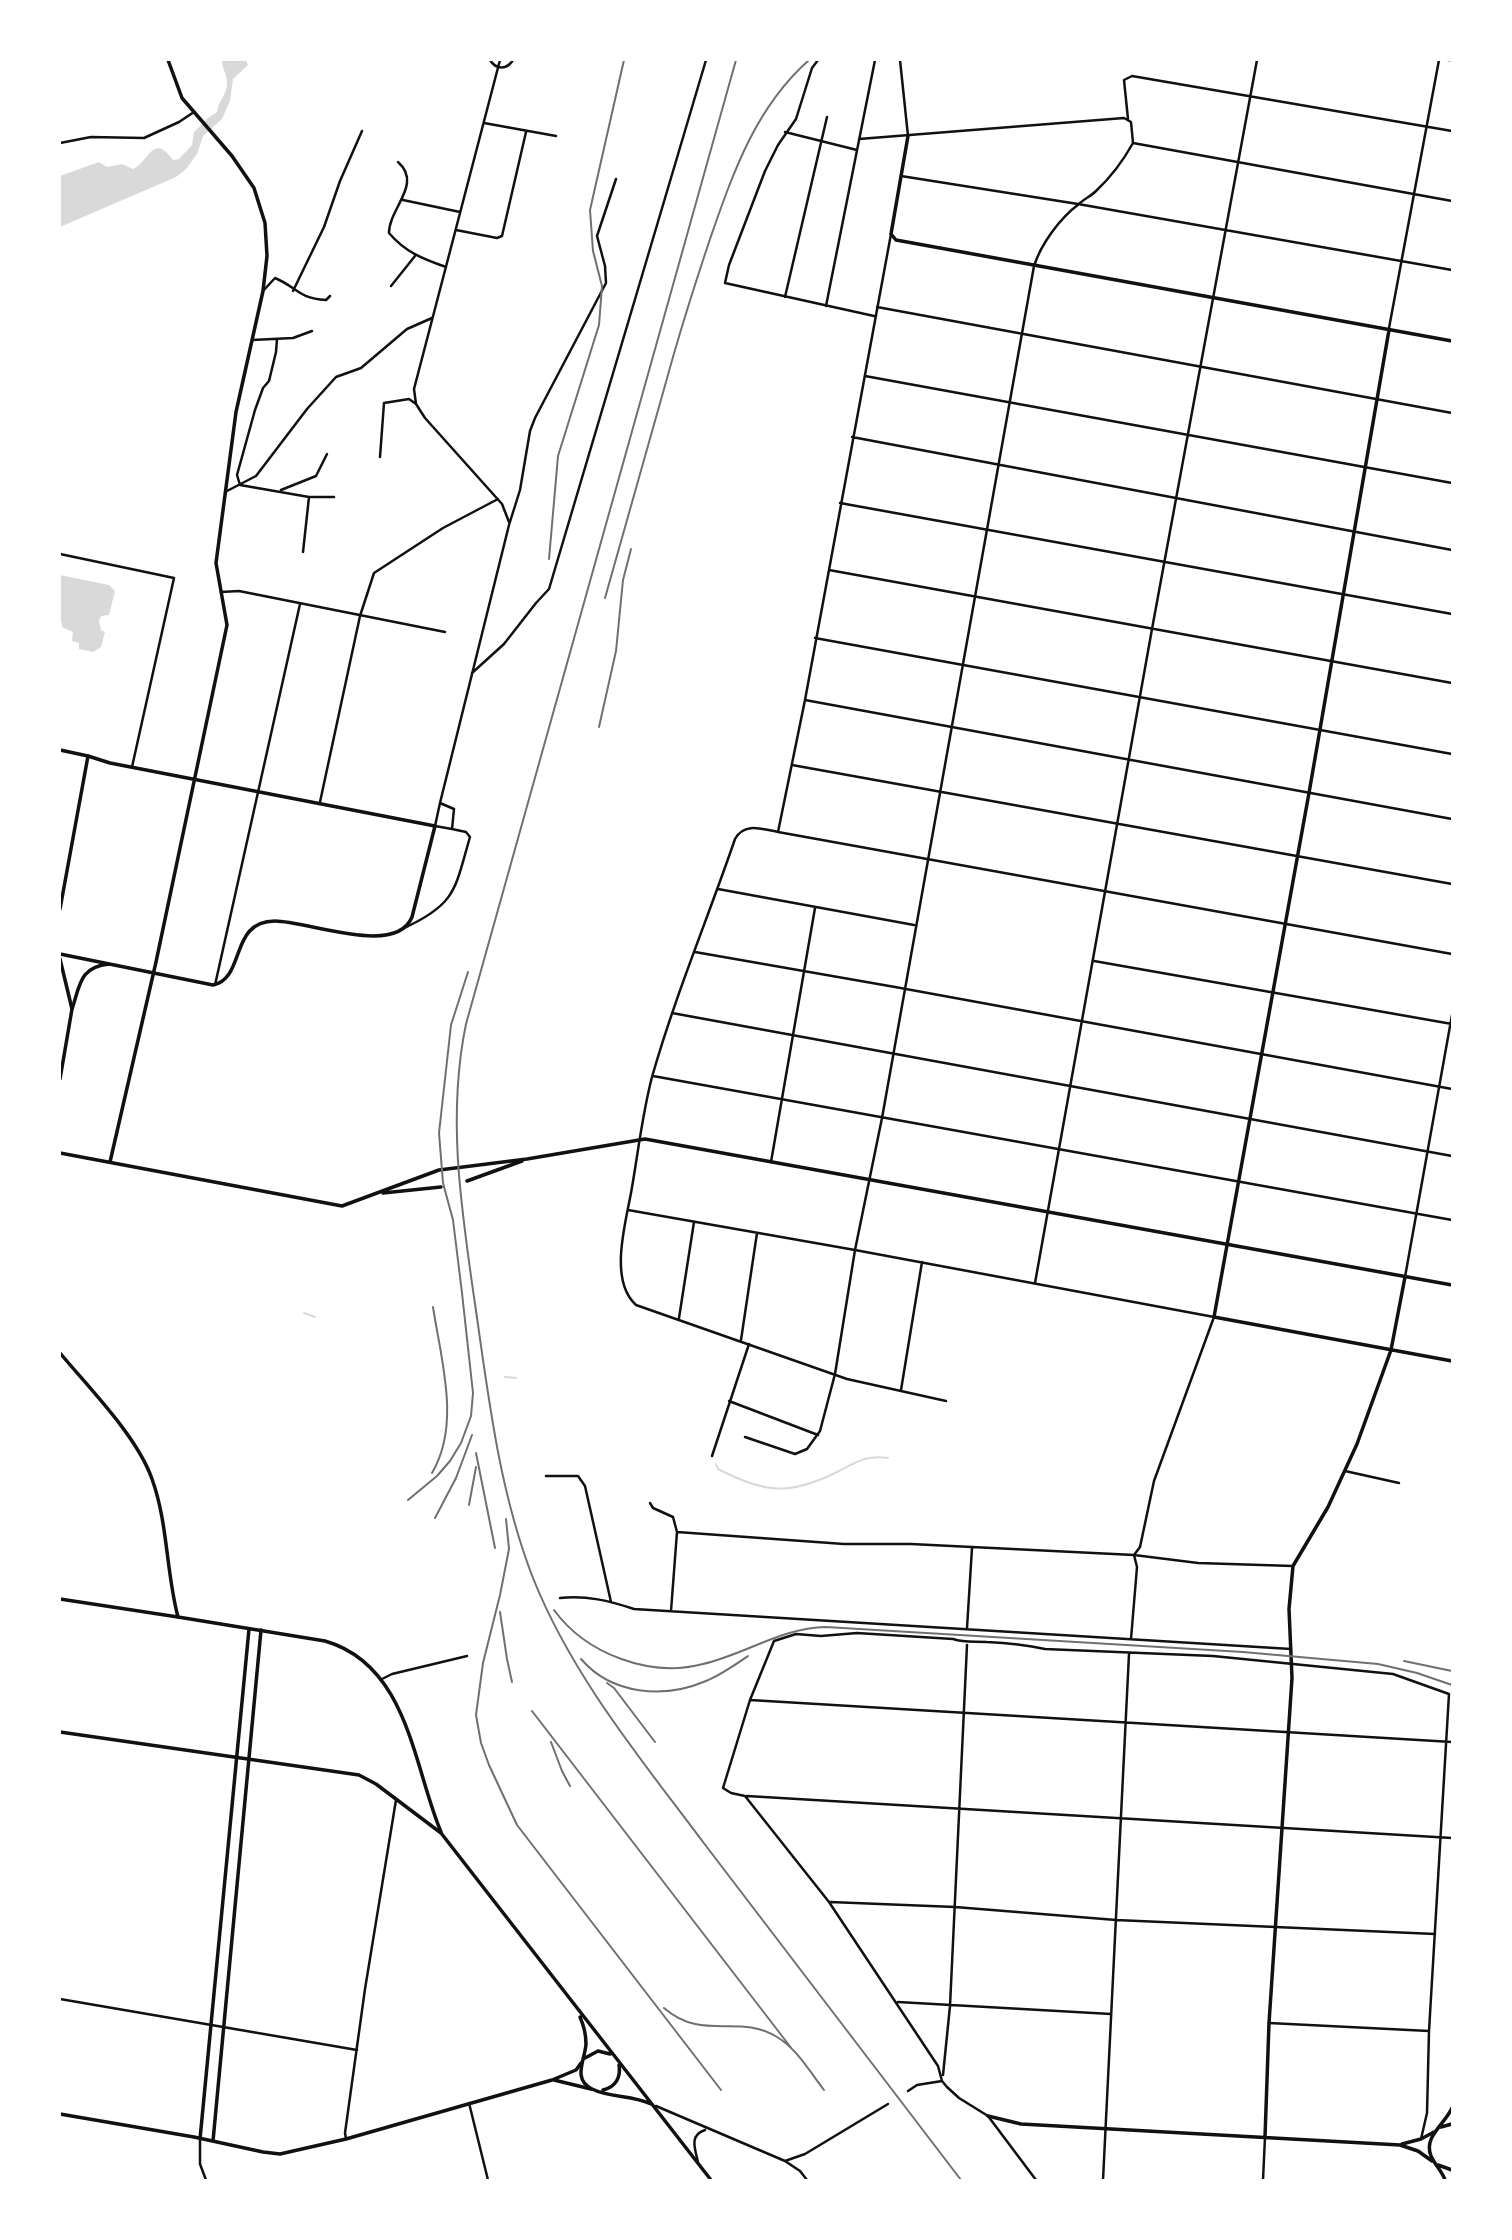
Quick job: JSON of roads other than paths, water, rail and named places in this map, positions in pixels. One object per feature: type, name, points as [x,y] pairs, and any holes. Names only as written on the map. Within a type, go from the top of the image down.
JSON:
[{"type":"street","points":[[110,1162],[227,625],[216,563],[238,403],[263,291],[267,241],[261,205],[245,172],[182,98],[168,60]]},
{"type":"street","points":[[490,60],[498,67],[506,67],[513,60]]},
{"type":"street","points":[[416,404],[414,389],[500,60]]},
{"type":"street","points":[[472,673],[504,644],[550,589],[706,60]]},
{"type":"street","points":[[818,60],[812,68],[796,119],[765,171],[729,265],[725,283],[876,316]]},
{"type":"street","points":[[825,306],[875,60]]},
{"type":"street","points":[[778,832],[805,700],[908,135],[900,60]]},
{"type":"street","points":[[1035,1283],[1257,60]]},
{"type":"street","points":[[1134,1555],[1140,1547],[1154,1481],[1214,1317],[1309,793],[1401,260],[1439,60]]},
{"type":"street","points":[[745,1437],[795,1454],[807,1450],[818,1435],[835,1374],[855,1250],[882,1118],[1034,266],[1040,251],[1055,230],[1078,204],[1094,194],[1116,171],[1133,143],[1124,80],[1132,76],[1452,131]]},
{"type":"street","points":[[60,143],[91,137],[144,138],[194,112]]},
{"type":"street","points":[[785,297],[827,117]]},
{"type":"street","points":[[859,139],[1128,119]]},
{"type":"street","points":[[484,123],[556,136]]},
{"type":"street","points":[[293,291],[324,228],[340,181],[362,131]]},
{"type":"street","points":[[456,229],[497,238],[502,236],[526,132]]},
{"type":"street","points":[[786,132],[857,150]]},
{"type":"street","points":[[1133,143],[1452,201]]},
{"type":"street","points":[[398,162],[405,168],[408,176],[403,200],[389,222],[389,233],[415,256],[446,267]]},
{"type":"street","points":[[901,176],[1078,204],[1452,270]]},
{"type":"street","points":[[404,928],[412,917],[520,489],[530,431],[606,283],[605,266],[597,236],[616,179]]},
{"type":"street","points":[[403,200],[460,212]]},
{"type":"street","points":[[891,234],[896,240],[1452,341]]},
{"type":"street","points":[[391,286],[415,256]]},
{"type":"street","points":[[263,291],[275,278],[293,291],[311,299],[326,300],[330,296]]},
{"type":"street","points":[[877,307],[1452,413]]},
{"type":"street","points":[[225,492],[256,476],[307,409],[336,377],[361,368],[407,329],[433,318]]},
{"type":"street","points":[[252,340],[293,338],[312,331]]},
{"type":"street","points":[[240,485],[237,475],[255,410],[263,388],[269,381],[277,339]]},
{"type":"street","points":[[865,376],[1452,483]]},
{"type":"street","points":[[380,457],[384,403],[409,399],[498,499],[505,510],[509,525]]},
{"type":"street","points":[[852,437],[1452,550]]},
{"type":"street","points":[[278,491],[316,476],[327,454]]},
{"type":"street","points":[[240,485],[309,497],[334,497]]},
{"type":"street","points":[[303,552],[309,497]]},
{"type":"street","points":[[320,802],[360,615],[374,573],[382,565],[443,528],[498,499]]},
{"type":"street","points":[[840,503],[1452,614]]},
{"type":"street","points":[[60,554],[174,578],[132,767]]},
{"type":"street","points":[[828,570],[1452,683]]},
{"type":"street","points":[[220,592],[239,591],[445,632]]},
{"type":"street","points":[[215,985],[300,604]]},
{"type":"street","points":[[815,638],[1452,754]]},
{"type":"street","points":[[805,700],[1452,819]]},
{"type":"street","points":[[60,750],[132,767],[452,829],[466,832],[470,837],[455,890],[441,906],[392,935],[378,937],[275,921],[264,923],[246,935],[226,978],[215,985],[116,964],[60,956],[72,1009]]},
{"type":"street","points":[[60,909],[88,756]]},
{"type":"street","points":[[792,765],[1452,884]]},
{"type":"street","points":[[440,803],[454,809],[452,829]]},
{"type":"street","points":[[946,1401],[847,1380],[741,1340],[636,1305],[627,1297],[620,1262],[652,1076],[672,1013],[739,832],[752,828],[778,832],[1452,954]]},
{"type":"street","points":[[718,889],[915,926]]},
{"type":"street","points":[[771,1162],[815,908]]},
{"type":"street","points":[[695,953],[1452,1089]]},
{"type":"street","points":[[1093,960],[1452,1024]]},
{"type":"street","points":[[60,1079],[72,1009],[82,980],[88,970],[116,964]]},
{"type":"street","points":[[672,1013],[1452,1156]]},
{"type":"street","points":[[1263,2180],[1269,2022],[1288,1731],[1291,1663],[1289,1609],[1293,1566],[1328,1507],[1345,1471],[1391,1350],[1452,1016]]},
{"type":"street","points":[[652,1076],[1452,1220]]},
{"type":"street","points":[[60,1153],[336,1206],[348,1205],[439,1170],[651,1140],[1452,1286]]},
{"type":"street","points":[[467,1181],[527,1159]]},
{"type":"street","points":[[378,1194],[441,1187]]},
{"type":"street","points":[[628,1210],[1452,1361]]},
{"type":"street","points":[[679,1318],[694,1222]]},
{"type":"street","points":[[741,1340],[757,1233]]},
{"type":"street","points":[[901,1391],[922,1262]]},
{"type":"street","points":[[712,1456],[749,1344]]},
{"type":"street","points":[[60,1353],[135,1446],[151,1476],[160,1507],[177,1617]]},
{"type":"street","points":[[729,1401],[818,1435]]},
{"type":"street","points":[[1345,1471],[1399,1483]]},
{"type":"street","points":[[546,1476],[578,1476],[585,1486],[611,1602]]},
{"type":"street","points":[[650,1503],[656,1510],[673,1517],[677,1532],[671,1611]]},
{"type":"street","points":[[677,1532],[844,1544],[911,1544],[1134,1555],[1198,1563],[1293,1566]]},
{"type":"street","points":[[967,1629],[972,1548]]},
{"type":"street","points":[[1131,1639],[1137,1567],[1134,1555]]},
{"type":"street","points":[[560,1598],[575,1596],[634,1609],[1291,1649]]},
{"type":"street","points":[[60,1599],[250,1628],[334,1644],[357,1657],[382,1679],[394,1698],[405,1723],[441,1833]]},
{"type":"street","points":[[206,2180],[200,2164],[200,2139],[250,1628]]},
{"type":"street","points":[[213,2141],[261,1630]]},
{"type":"street","points":[[1421,2139],[1427,2113],[1429,2031],[1440,1837],[1447,1742],[1449,1694],[1393,1674],[1291,1663],[1213,1656],[1045,1649],[1023,1644],[967,1643],[953,1639],[857,1633],[821,1636],[796,1634],[774,1641],[771,1645],[750,1700],[723,1788],[745,1796],[1121,1819],[1440,1837],[1452,1838]]},
{"type":"street","points":[[942,2081],[950,2006],[967,1643]]},
{"type":"street","points":[[1103,2180],[1129,1654]]},
{"type":"street","points":[[382,1679],[392,1674],[467,1656]]},
{"type":"street","points":[[750,1700],[1452,1742]]},
{"type":"street","points":[[60,1732],[359,1775],[369,1779],[441,1833],[711,2180]]},
{"type":"street","points":[[745,1796],[829,1902],[938,2066],[942,2081],[960,2098],[988,2116],[1021,2124],[1400,2145],[1418,2151],[1452,2171]]},
{"type":"street","points":[[346,2139],[356,2050],[397,1799]]},
{"type":"street","points":[[829,1902],[1116,1920],[1435,1934]]},
{"type":"street","points":[[60,1998],[356,2050]]},
{"type":"street","points":[[897,2002],[1111,2014]]},
{"type":"street","points":[[60,2114],[281,2154],[346,2139],[552,2080],[576,2070],[582,2062],[590,2054],[598,2051],[607,2052],[616,2059],[620,2069],[617,2082],[607,2090],[595,2090],[581,2078],[582,2062],[586,2035],[578,2012]]},
{"type":"street","points":[[1269,2022],[1429,2031]]},
{"type":"street","points":[[552,2080],[635,2098],[656,2106],[785,2161],[800,2171],[807,2180]]},
{"type":"street","points":[[908,2091],[917,2085],[942,2081]]},
{"type":"street","points":[[469,2103],[488,2180]]},
{"type":"street","points":[[785,2161],[805,2154],[888,2104]]},
{"type":"street","points":[[1445,2180],[1430,2155],[1429,2147],[1432,2136],[1447,2119],[1452,2108]]},
{"type":"street","points":[[988,2116],[1036,2180]]},
{"type":"street","points":[[1400,2145],[1421,2139],[1452,2124]]},
{"type":"street","points":[[699,2163],[694,2140],[700,2131],[709,2130]]},
{"type":"waterway","points":[[304,1313],[315,1317]]},
{"type":"waterway","points":[[505,1377],[516,1378]]},
{"type":"waterway","points":[[716,1464],[718,1469],[749,1483],[763,1487],[790,1488],[820,1480],[867,1458],[888,1458]]},
{"type":"railway","points":[[549,559],[558,456],[599,325],[602,286],[593,251],[590,210],[624,60]]},
{"type":"railway","points":[[736,60],[466,1024],[457,1092],[461,1195],[484,1368],[503,1475],[521,1544],[549,1614],[588,1683],[632,1748],[961,2180]]},
{"type":"railway","points":[[605,598],[681,328],[737,166],[760,120],[774,99],[809,60]]},
{"type":"railway","points":[[599,727],[616,651],[623,580],[631,549]]},
{"type":"railway","points":[[408,1500],[437,1476],[450,1461],[461,1443],[471,1416],[473,1393],[462,1293],[453,1220],[443,1183],[439,1133],[451,1025],[468,972]]},
{"type":"railway","points":[[432,1473],[441,1454],[447,1413],[444,1370],[433,1307]]},
{"type":"railway","points":[[435,1518],[456,1478],[472,1435]]},
{"type":"railway","points":[[476,1453],[495,1548]]},
{"type":"railway","points":[[469,1505],[476,1467]]},
{"type":"railway","points":[[506,1519],[509,1549],[483,1663],[476,1715],[481,1743],[489,1765],[517,1825],[721,2090]]},
{"type":"railway","points":[[554,1610],[567,1626],[601,1650],[641,1665],[662,1668],[703,1664],[794,1632],[826,1627],[1243,1652],[1378,1664],[1452,1685]]},
{"type":"railway","points":[[500,1612],[512,1682]]},
{"type":"railway","points":[[581,1659],[594,1671],[623,1687],[656,1691],[690,1687],[706,1681],[748,1656]]},
{"type":"railway","points":[[1404,1661],[1452,1671]]},
{"type":"railway","points":[[607,1683],[614,1688],[655,1742]]},
{"type":"railway","points":[[532,1711],[792,2049]]},
{"type":"railway","points":[[551,1742],[570,1786]]},
{"type":"railway","points":[[664,2008],[693,2024],[749,2027],[777,2037],[797,2054],[824,2090]]}]
